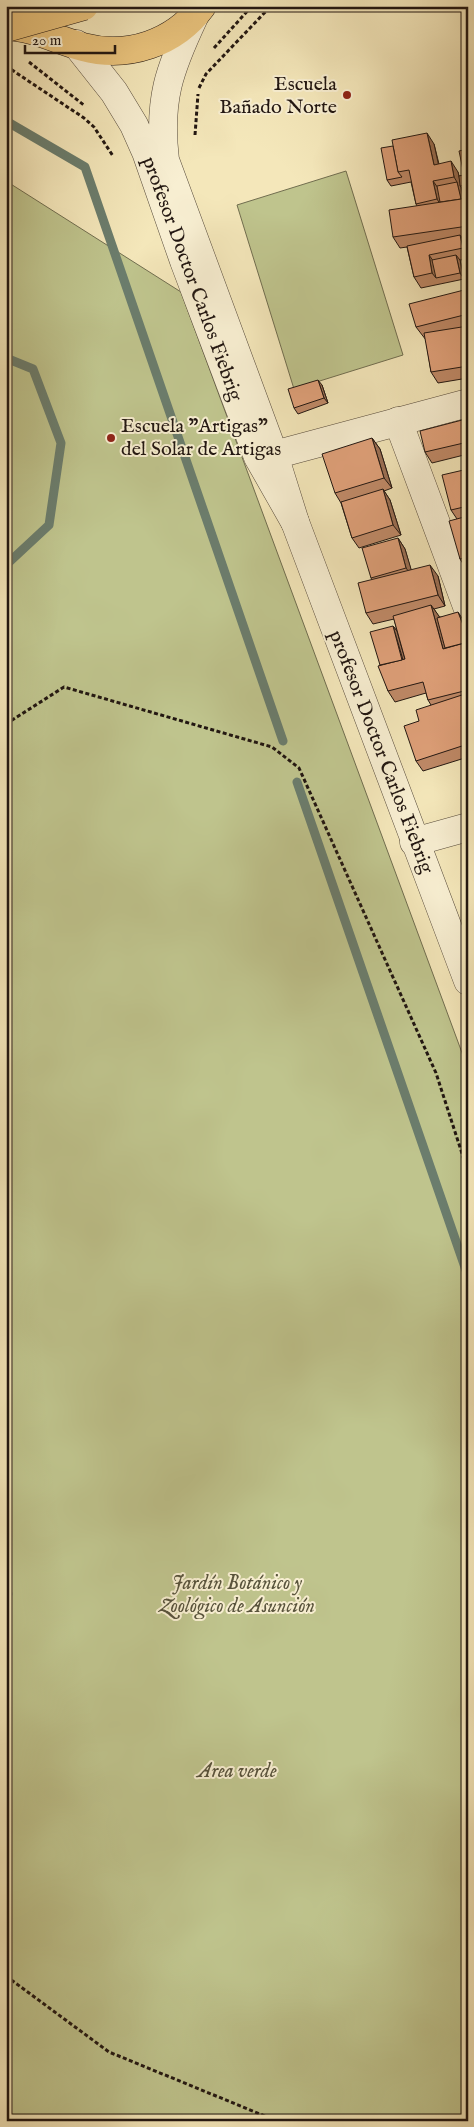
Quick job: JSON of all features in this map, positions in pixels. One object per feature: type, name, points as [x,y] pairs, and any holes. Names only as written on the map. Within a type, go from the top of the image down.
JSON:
[{"type":"highway","points":[[22,6],[27,14],[67,41]]},
{"type":"highway","points":[[6,27],[84,6]]},
{"type":"highway","points":[[6,27],[20,26],[108,52],[135,50],[177,32],[198,12]]},
{"type":"street","name":"profesor Doctor Carlos Fiebrig","points":[[198,12],[173,63],[164,98],[162,124],[165,160],[274,455],[295,522],[414,842],[468,981]]},
{"type":"street","name":"profesor Doctor Carlos Fiebrig","points":[[67,41],[114,92],[134,125],[146,152],[184,260],[258,457],[295,522]]},
{"type":"street","points":[[274,455],[468,403]]},
{"type":"street","points":[[398,421],[468,609]]},
{"type":"street","points":[[414,842],[468,828]]},
{"type":"path","points":[[6,724],[64,687],[272,747],[299,768],[436,1073],[468,1172]]},
{"type":"path","points":[[6,1976],[108,2052],[277,2121]]},
{"type":"green space","points":[[346,171],[403,355],[294,389],[237,205]]},
{"type":"green space","name":"Jardín Botánico y Zoológico de Asunción","points":[[6,181],[181,292],[468,1069],[468,2121],[6,2121]]},
{"type":"building","points":[[468,129],[468,141],[465,130]]},
{"type":"building","points":[[427,133],[434,165],[451,161],[454,177],[433,181],[437,199],[416,204],[409,170],[398,172],[392,140]]},
{"type":"building","points":[[393,146],[398,172],[402,177],[387,180],[381,148]]},
{"type":"building","points":[[468,149],[468,169],[463,170],[459,151]]},
{"type":"building","points":[[468,174],[468,185],[460,186],[459,176]]},
{"type":"building","points":[[457,182],[461,199],[440,202],[437,186]]},
{"type":"building","points":[[468,198],[468,226],[393,237],[389,210]]},
{"type":"building","points":[[460,235],[463,248],[429,255],[432,273],[414,277],[407,246]]},
{"type":"building","points":[[456,255],[460,273],[436,278],[432,260]]},
{"type":"building","points":[[468,289],[468,314],[416,327],[409,304]]},
{"type":"building","points":[[468,326],[468,366],[431,372],[424,333]]},
{"type":"building","points":[[318,380],[324,398],[294,408],[288,389]]},
{"type":"building","points":[[466,419],[468,442],[425,452],[420,431]]},
{"type":"building","points":[[372,438],[384,478],[335,493],[322,454]]},
{"type":"building","points":[[468,469],[468,506],[451,510],[442,475]]},
{"type":"building","points":[[383,489],[393,525],[352,538],[341,502]]},
{"type":"building","points":[[468,516],[468,557],[460,559],[449,521]]},
{"type":"building","points":[[398,538],[406,568],[371,578],[362,548]]},
{"type":"building","points":[[430,565],[438,595],[366,613],[358,583]]},
{"type":"building","points":[[431,605],[443,649],[468,642],[468,690],[428,700],[423,682],[388,691],[378,666],[405,659],[393,616]]},
{"type":"building","points":[[458,612],[468,642],[445,648],[437,618]]},
{"type":"building","points":[[393,626],[402,660],[380,665],[370,632]]},
{"type":"building","points":[[468,693],[468,744],[416,761],[404,726],[419,721],[416,710]]},
{"type":"waterway","points":[[6,121],[85,167],[283,741]]},
{"type":"waterway","points":[[6,358],[33,369],[61,443],[49,525],[6,565]]},
{"type":"waterway","points":[[297,782],[468,1276]]},
{"type":"waterway","points":[[6,1588],[8,1594]]},
{"type":"place","name":"Escuela Bañado Norte","points":[[347,95]]},
{"type":"place","name":"Escuela \"Artigas\" del Solar de Artigas","points":[[111,438]]},
{"type":"park label","name":"Area verde","points":[[237,1771]]}]
